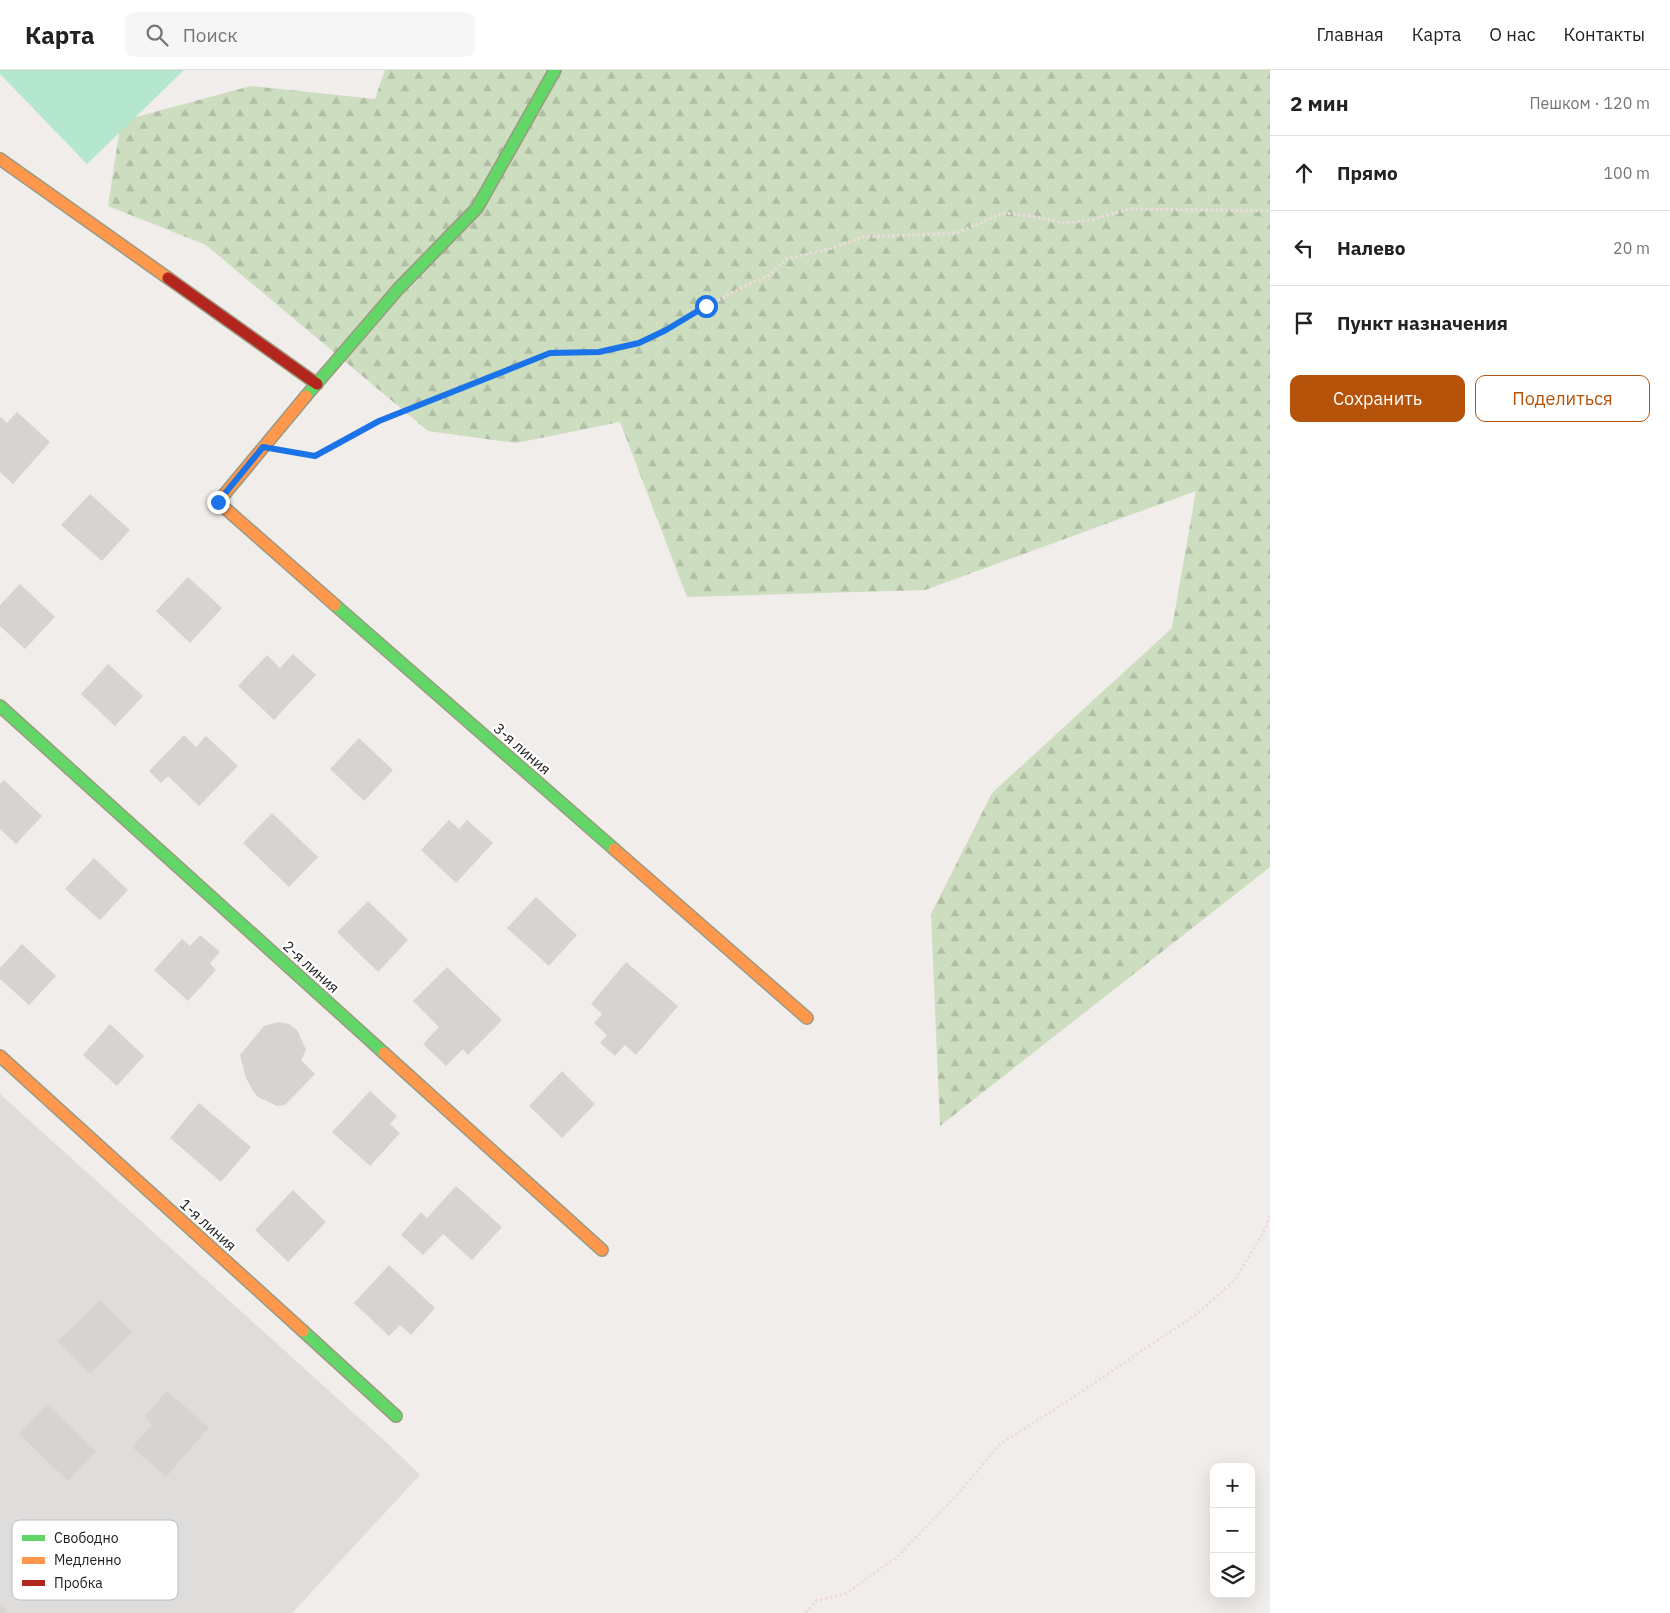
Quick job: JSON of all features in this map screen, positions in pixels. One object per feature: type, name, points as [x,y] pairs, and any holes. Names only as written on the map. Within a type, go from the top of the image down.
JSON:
[{"type":"street","points":[[263,447],[399,288],[477,208],[555,70]]},
{"type":"street","points":[[0,159],[317,384]]},
{"type":"street","name":"3-я линия","points":[[263,447],[218,502],[807,1018]]},
{"type":"street","name":"2-я линия","points":[[0,706],[602,1250]]},
{"type":"street","name":"1-я линия","points":[[0,1056],[396,1416]]},
{"type":"path","points":[[263,447],[315,456],[379,421],[550,353],[599,352],[639,343],[743,286],[770,274],[786,259],[829,249],[863,238],[957,233],[1002,213],[1031,216],[1064,223],[1090,220],[1130,209],[1270,211]]},
{"type":"path","points":[[806,1613],[816,1601],[845,1594],[896,1557],[956,1496],[1000,1444],[1198,1313],[1234,1281],[1266,1230],[1270,1216]]},
{"type":"shaded area","points":[[0,1094],[387,1443],[420,1475],[292,1613],[0,1613]]},
{"type":"green space","points":[[0,70],[184,70],[87,164],[0,74]]},
{"type":"green space","points":[[385,70],[1270,70],[1270,867],[940,1126],[931,914],[992,793],[1172,628],[1196,491],[925,590],[687,597],[620,422],[516,443],[428,431],[206,245],[108,206],[121,121],[251,86],[375,99]]},
{"type":"building","points":[[17,412],[50,442],[13,484],[0,472],[0,417],[7,423]]},
{"type":"building","points":[[90,494],[130,530],[102,561],[61,525]]},
{"type":"building","points":[[188,577],[222,608],[190,643],[156,611]]},
{"type":"building","points":[[20,584],[55,617],[25,649],[0,626],[0,605]]},
{"type":"building","points":[[293,654],[316,675],[274,720],[238,686],[267,655],[280,668]]},
{"type":"building","points":[[108,664],[143,696],[115,726],[81,694]]},
{"type":"building","points":[[184,735],[196,747],[206,736],[238,766],[199,806],[168,776],[161,783],[149,771]]},
{"type":"building","points":[[359,738],[393,770],[364,801],[330,769]]},
{"type":"building","points":[[4,780],[42,816],[16,844],[0,829],[0,784]]},
{"type":"building","points":[[272,813],[318,857],[289,887],[243,843]]},
{"type":"building","points":[[449,820],[459,829],[467,820],[493,843],[456,883],[421,850]]},
{"type":"building","points":[[94,858],[128,890],[100,920],[65,889]]},
{"type":"building","points":[[536,897],[577,935],[549,966],[507,928]]},
{"type":"building","points":[[368,901],[408,940],[378,972],[337,932]]},
{"type":"building","points":[[200,935],[220,952],[210,963],[216,970],[188,1001],[154,970],[182,939],[190,946]]},
{"type":"building","points":[[22,944],[56,976],[29,1005],[0,979],[0,968]]},
{"type":"building","points":[[626,962],[678,1006],[636,1055],[625,1045],[615,1056],[600,1043],[607,1035],[594,1023],[602,1014],[591,1004]]},
{"type":"building","points":[[447,967],[502,1020],[468,1055],[463,1049],[446,1066],[423,1044],[439,1027],[413,1001]]},
{"type":"building","points":[[279,1022],[289,1024],[297,1030],[306,1050],[301,1060],[315,1074],[285,1105],[277,1106],[258,1097],[253,1091],[246,1078],[240,1055],[264,1026]]},
{"type":"building","points":[[110,1024],[144,1056],[117,1086],[83,1055]]},
{"type":"building","points":[[562,1071],[595,1104],[562,1138],[529,1106]]},
{"type":"building","points":[[370,1091],[397,1116],[390,1124],[400,1133],[370,1166],[332,1132]]},
{"type":"building","points":[[199,1103],[251,1147],[221,1182],[170,1138]]},
{"type":"building","points":[[456,1186],[502,1227],[472,1260],[443,1234],[423,1255],[401,1235],[421,1212],[427,1218]]},
{"type":"building","points":[[293,1190],[326,1222],[288,1262],[255,1230]]},
{"type":"building","points":[[389,1265],[435,1308],[411,1335],[400,1325],[389,1336],[354,1303]]},
{"type":"building","points":[[100,1300],[132,1332],[90,1374],[58,1341]]},
{"type":"building","points":[[167,1391],[209,1427],[166,1477],[132,1447],[152,1425],[145,1416]]},
{"type":"building","points":[[47,1404],[96,1451],[68,1481],[19,1434]]},
{"type":"building","points":[[0,1603],[8,1611],[6,1613],[0,1613]]},
{"type":"traffic: fast","points":[[306,396],[399,288],[477,208],[555,70]]},
{"type":"traffic: fast","points":[[335,605],[614,849]]},
{"type":"traffic: fast","points":[[0,706],[384,1053]]},
{"type":"traffic: fast","points":[[303,1331],[396,1416]]},
{"type":"traffic: slow","points":[[0,159],[168,278]]},
{"type":"traffic: slow","points":[[306,396],[218,502],[335,605]]},
{"type":"traffic: slow","points":[[614,849],[807,1018]]},
{"type":"traffic: slow","points":[[384,1053],[602,1250]]},
{"type":"traffic: slow","points":[[0,1056],[303,1331]]},
{"type":"traffic: jam","points":[[168,278],[317,384]]},
{"type":"route","points":[[218,502],[263,447],[315,456],[379,421],[550,353],[599,352],[639,343],[666,330],[706,306]]}]
